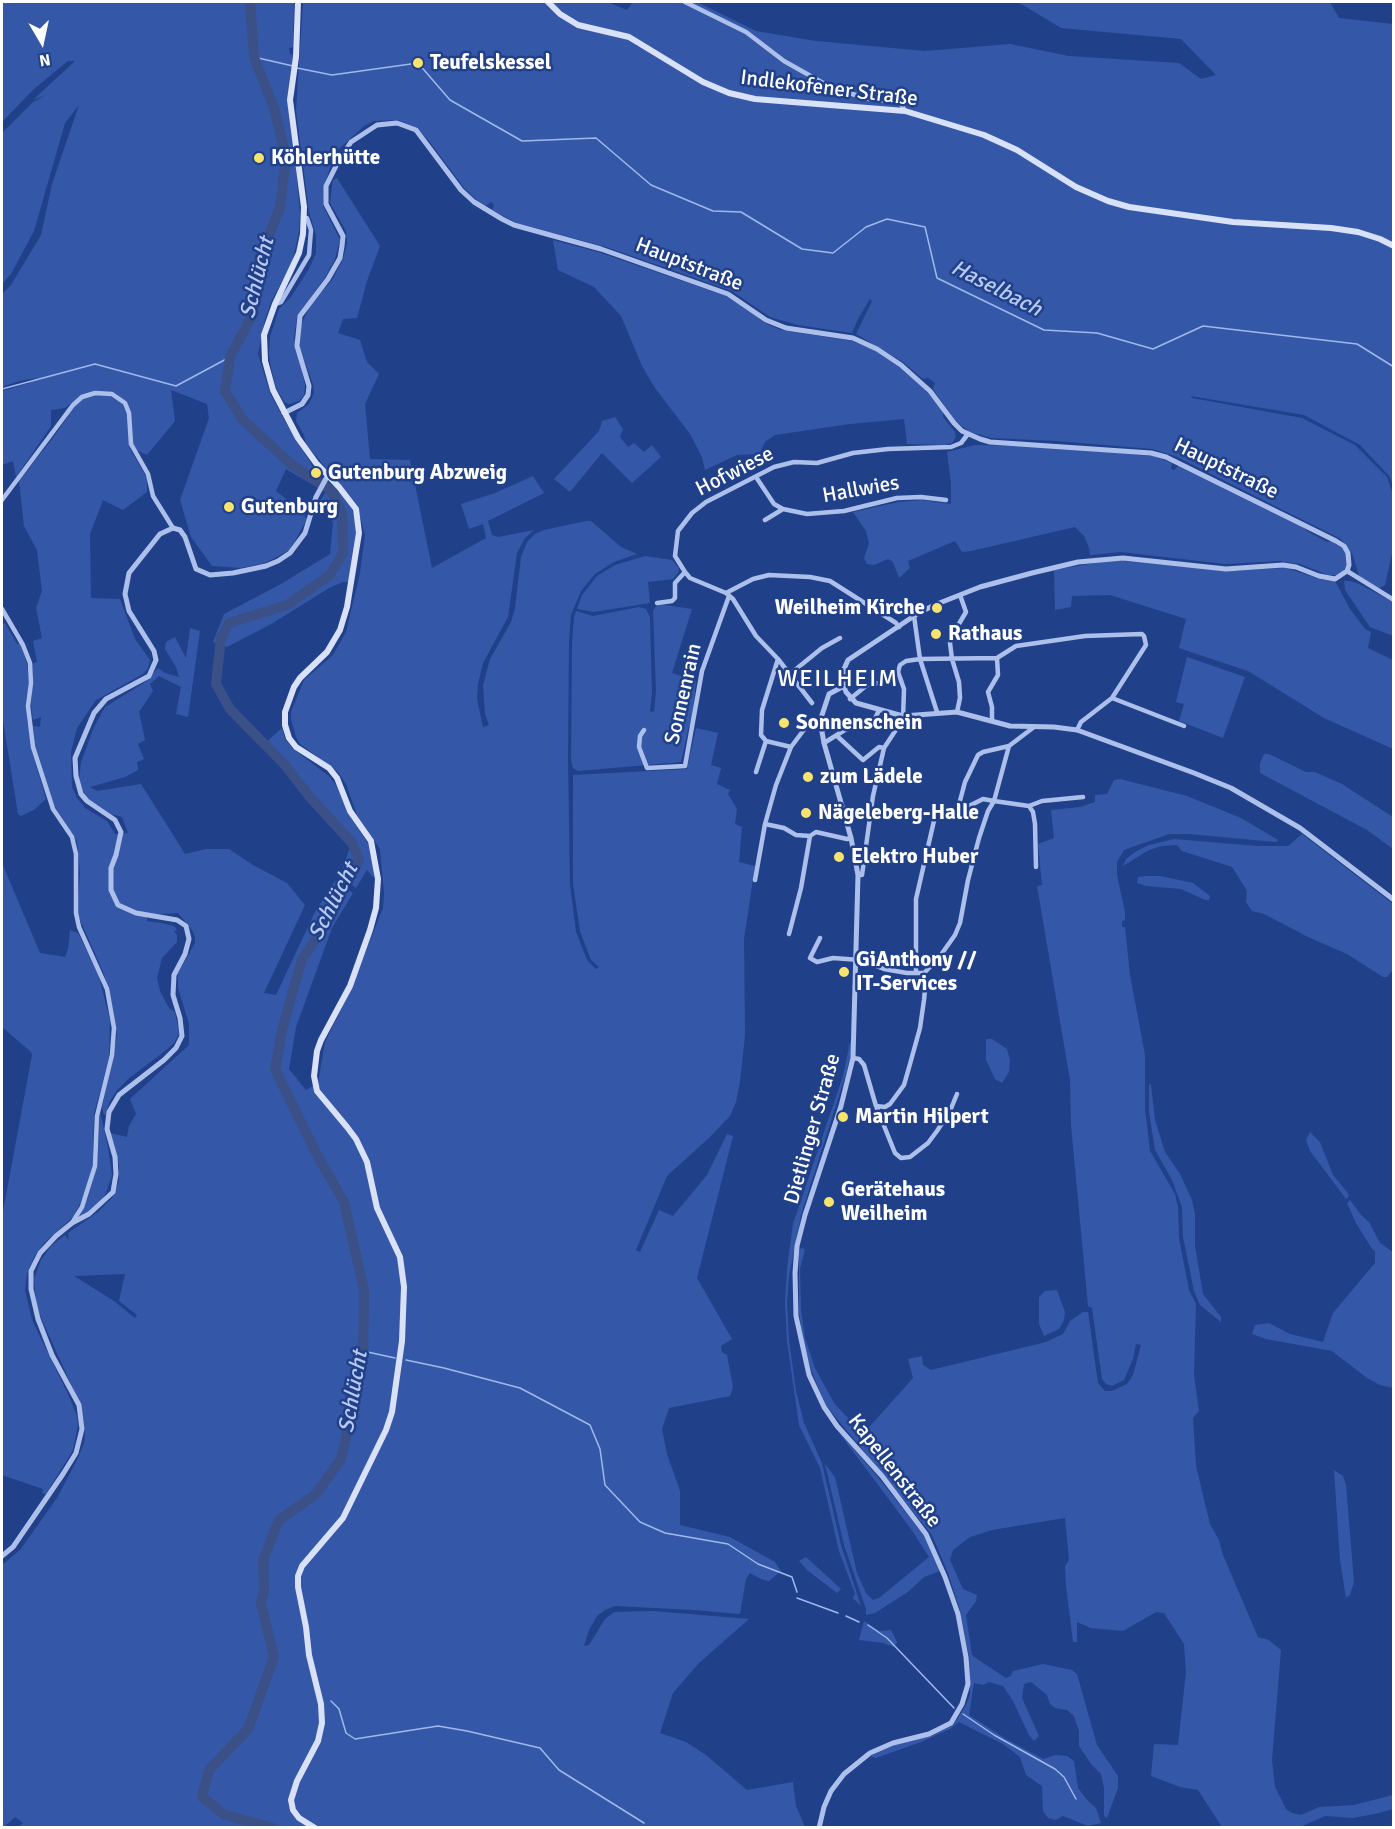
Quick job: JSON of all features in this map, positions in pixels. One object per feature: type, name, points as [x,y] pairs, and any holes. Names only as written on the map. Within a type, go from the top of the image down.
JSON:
[{"type":"main road","points":[[298,2],[296,57],[290,113],[304,218],[299,253],[275,304],[264,335],[264,362],[273,390],[284,413],[315,463],[326,477],[349,498],[356,509],[359,533],[356,562],[340,630],[327,652],[300,678],[294,687],[285,712],[285,725],[296,747],[329,768],[337,778],[350,811],[371,841],[376,864],[377,894],[370,930],[350,986],[321,1040],[315,1059],[314,1076],[317,1091],[352,1133],[367,1162],[377,1208],[400,1257],[403,1270],[404,1310],[394,1400],[386,1430],[343,1518],[302,1566],[298,1576],[309,1655],[321,1704],[322,1723],[318,1742],[297,1781],[291,1800],[293,1810],[299,1818],[315,1827]]},
{"type":"main road","name":"Indlekofener Straße","points":[[548,2],[560,14],[578,25],[629,37],[703,82],[729,93],[755,99],[905,111],[984,135],[1017,150],[1076,187],[1108,201],[1129,207],[1233,222],[1331,228],[1358,232],[1394,246]]},
{"type":"street","points":[[686,2],[746,32],[784,62],[832,88],[869,99],[900,102],[905,111]]},
{"type":"street","name":"Hauptstraße","points":[[284,413],[302,404],[308,395],[309,386],[297,346],[300,316],[328,279],[340,258],[343,236],[326,204],[326,186],[351,142],[368,129],[385,123],[397,123],[416,130],[461,190],[487,211],[514,225],[601,249],[728,294],[766,320],[786,328],[843,336],[869,345],[901,365],[930,391],[954,423],[968,434],[990,442],[1151,453],[1166,457],[1344,546],[1348,553],[1347,571]]},
{"type":"street","points":[[275,304],[281,302],[309,255],[311,230],[307,218],[304,218]]},
{"type":"street","points":[[2,500],[73,405],[82,397],[105,392],[112,394],[125,404],[129,413],[131,444],[148,474],[153,496],[173,528]]},
{"type":"street","name":"Hofwiese","points":[[685,572],[675,556],[678,531],[683,522],[706,502],[774,466],[794,462],[817,463],[853,453],[916,447],[951,447],[961,443],[968,434]]},
{"type":"street","points":[[72,1223],[89,1214],[113,1192],[116,1174],[115,1157],[107,1129],[110,1112],[119,1095],[164,1060],[176,1048],[182,1036],[180,1018],[173,996],[174,975],[185,954],[189,939],[186,926],[177,920],[136,913],[118,905],[111,890],[111,868],[120,832],[115,820],[87,801],[81,794],[76,776],[75,758],[94,713],[106,699],[149,676],[156,660],[154,651],[129,611],[125,594],[129,573],[160,534],[173,528],[180,530],[185,537],[195,569],[210,575],[266,566],[290,554],[305,533],[315,497],[326,477]]},
{"type":"street","points":[[756,477],[774,504],[783,509],[765,520]]},
{"type":"street","name":"Hallwies","points":[[783,509],[807,514],[826,514],[897,498],[921,497],[946,500]]},
{"type":"street","points":[[1394,600],[1347,571],[1335,579],[1283,565],[1226,569],[1103,558],[1078,562],[980,587],[937,604],[914,616],[848,660],[844,669],[844,686],[850,699],[856,704],[903,716],[957,712],[1010,726],[1077,730],[1231,788],[1300,828],[1394,900]]},
{"type":"street","points":[[657,603],[672,601],[675,598],[675,583],[685,572],[690,578],[727,595],[733,599],[756,636],[778,659],[812,703]]},
{"type":"street","points":[[727,595],[753,579],[769,575],[810,577],[830,581],[899,627]]},
{"type":"street","name":"Sonnenrain","points":[[644,730],[640,736],[639,747],[647,768],[685,766],[702,671],[727,595]]},
{"type":"street","points":[[957,712],[960,698],[959,682],[950,643],[966,612],[960,595]]},
{"type":"street","points":[[2,609],[23,645],[30,663],[32,683],[28,706],[33,747],[53,809],[72,837],[76,854],[76,913],[79,927],[107,989],[114,1028],[112,1055],[97,1116],[95,1166],[82,1207],[72,1223],[40,1253],[31,1271],[31,1289],[38,1319],[52,1355],[79,1405],[82,1429],[76,1453],[63,1474],[13,1547],[2,1556]]},
{"type":"street","points":[[914,616],[920,659],[937,712]]},
{"type":"street","points":[[858,875],[862,875],[873,796],[884,748],[903,716],[903,683],[898,672],[900,665],[906,661],[998,658],[1016,646],[1044,641],[1085,636],[1142,634],[1146,645],[1112,698],[1081,722],[1077,730]]},
{"type":"street","points":[[790,674],[822,648],[840,638]]},
{"type":"street","points":[[992,721],[992,707],[988,692],[998,675],[998,658]]},
{"type":"street","points":[[778,659],[762,710],[761,735],[766,741],[791,747]]},
{"type":"street","points":[[850,699],[867,685],[879,683],[898,672]]},
{"type":"street","points":[[755,880],[765,824],[776,784],[791,747],[806,727],[820,721],[829,694],[844,686]]},
{"type":"street","points":[[1112,698],[1184,726]]},
{"type":"street","points":[[824,743],[848,728],[874,719],[879,710]]},
{"type":"street","name":"Dietlinger Straße","points":[[795,1273],[797,1246],[805,1215],[841,1106],[853,1058],[858,875],[851,838],[820,721]]},
{"type":"street","points":[[957,812],[965,782],[978,755],[1009,746],[1034,728]]},
{"type":"street","points":[[837,736],[863,760],[879,747],[884,748]]},
{"type":"street","points":[[756,772],[766,741]]},
{"type":"street","points":[[820,938],[810,958],[817,962],[833,958],[860,960],[884,969],[924,973],[938,959],[956,935],[979,838],[988,811],[994,801],[1009,746]]},
{"type":"street","points":[[1029,806],[1042,801],[1083,797]]},
{"type":"street","points":[[916,973],[916,899],[936,812],[957,812],[983,799],[1022,803],[1029,806],[1033,812],[1035,824],[1036,867]]},
{"type":"street","points":[[765,824],[784,828],[796,834],[810,836],[816,832],[851,838]]},
{"type":"street","points":[[789,934],[801,888],[810,836]]},
{"type":"street","points":[[876,1106],[885,1107],[890,1104],[904,1085],[920,1028],[926,979],[924,973]]},
{"type":"street","points":[[853,1058],[860,1059],[864,1065],[876,1106],[895,1154],[901,1158],[910,1157],[928,1143],[950,1111],[957,1094]]},
{"type":"street","name":"Kapellenstraße","points":[[795,1273],[796,1316],[809,1375],[824,1407],[837,1426],[882,1476],[926,1534],[958,1614],[966,1657],[968,1684],[962,1704],[951,1723],[929,1734],[893,1743],[870,1754],[844,1774],[831,1791],[819,1827]]},
{"type":"shaded area","points":[[2,2],[294,2],[293,47],[289,48],[290,54],[294,55],[291,114],[300,213],[299,232],[292,263],[271,302],[265,319],[258,354],[270,393],[322,481],[318,488],[286,469],[276,491],[299,509],[307,519],[290,550],[265,563],[241,568],[212,566],[191,537],[180,500],[209,418],[207,404],[171,390],[175,421],[147,455],[129,447],[147,478],[147,492],[123,510],[103,500],[90,534],[91,598],[120,599],[135,639],[150,660],[148,668],[143,674],[96,700],[77,728],[71,752],[72,787],[77,798],[85,808],[107,821],[115,834],[128,833],[122,817],[111,814],[86,798],[79,781],[81,762],[94,727],[105,707],[145,682],[158,668],[165,673],[179,677],[165,649],[166,642],[175,637],[186,658],[190,628],[200,631],[188,717],[176,714],[181,687],[159,676],[150,684],[153,691],[139,712],[145,740],[138,744],[144,759],[137,762],[138,770],[125,777],[90,787],[97,791],[141,784],[185,854],[206,849],[229,849],[287,883],[305,905],[264,993],[276,995],[315,912],[335,881],[353,893],[332,928],[296,1027],[289,1069],[306,1090],[318,1083],[325,1042],[347,998],[383,908],[384,893],[380,849],[357,815],[346,784],[338,772],[300,744],[291,719],[291,712],[304,680],[333,655],[346,632],[360,573],[365,535],[357,505],[306,444],[296,421],[297,413],[309,404],[314,393],[299,345],[301,325],[310,305],[332,280],[343,259],[347,244],[346,231],[330,203],[333,180],[337,178],[380,246],[357,318],[343,319],[338,333],[360,340],[367,362],[379,374],[365,404],[370,459],[410,460],[432,568],[486,538],[483,524],[469,529],[461,504],[495,493],[533,476],[544,493],[488,521],[492,535],[498,537],[534,530],[525,538],[517,553],[508,617],[483,663],[477,699],[483,727],[489,725],[485,714],[483,685],[490,659],[511,622],[515,608],[521,557],[527,542],[535,534],[544,530],[591,521],[621,547],[637,554],[614,562],[595,574],[581,591],[571,615],[568,762],[570,884],[576,932],[587,960],[596,969],[599,967],[591,960],[580,931],[573,884],[573,775],[687,769],[696,728],[718,733],[711,765],[721,768],[717,784],[730,790],[728,794],[737,809],[735,824],[742,827],[739,862],[755,866],[744,939],[745,1036],[740,1081],[736,1102],[730,1116],[667,1176],[636,1250],[640,1252],[659,1210],[673,1216],[707,1175],[727,1134],[733,1136],[697,1278],[732,1339],[721,1346],[722,1352],[727,1355],[733,1387],[730,1396],[669,1408],[662,1429],[667,1454],[680,1491],[680,1525],[730,1537],[775,1562],[781,1571],[769,1581],[750,1573],[746,1579],[740,1614],[615,1606],[597,1616],[584,1646],[589,1645],[605,1619],[614,1612],[653,1611],[749,1619],[699,1663],[673,1693],[660,1733],[686,1742],[706,1755],[747,1790],[793,1782],[796,1806],[805,1827],[18,1828],[23,1823],[15,1817],[2,1827],[2,1565],[20,1550],[57,1498],[78,1458],[85,1434],[80,1404],[37,1309],[34,1279],[41,1260],[51,1246],[65,1235],[69,1240],[68,1233],[98,1212],[112,1198],[119,1181],[119,1166],[110,1133],[127,1137],[129,1126],[136,1114],[130,1099],[189,1045],[189,1024],[178,988],[178,973],[195,943],[195,937],[178,913],[147,915],[147,921],[174,926],[177,930],[174,931],[177,935],[177,942],[162,958],[157,978],[160,991],[169,1008],[175,1012],[179,1034],[174,1043],[117,1090],[104,1115],[102,1108],[117,1035],[104,974],[77,913],[80,873],[77,842],[50,799],[35,747],[33,726],[40,727],[41,717],[33,720],[31,706],[32,664],[37,662],[33,641],[42,638],[36,608],[42,591],[37,550],[24,526],[19,481],[55,435],[68,416],[66,410],[75,400],[65,408],[51,410],[51,426],[16,477],[13,461],[2,465],[2,391],[29,383],[36,378],[2,387],[2,294],[11,285],[41,235],[52,184],[79,105],[65,123],[34,231],[11,274],[2,284],[2,133],[33,102],[46,95],[33,100],[75,61],[68,61],[34,89],[2,122]],"holes":[[[125,1274],[119,1301],[137,1315],[135,1318],[114,1301],[74,1276]]]},
{"type":"shaded area","points":[[303,2],[607,2],[627,10],[633,2],[697,2],[756,31],[816,41],[925,51],[1010,44],[1069,56],[1179,63],[1201,79],[1216,75],[1181,39],[1061,28],[1018,2],[1330,2],[1339,18],[1393,24],[1393,487],[1390,477],[1360,445],[1304,415],[1191,396],[1302,418],[1355,445],[1387,477],[1393,494],[1393,549],[1385,585],[1377,590],[1359,576],[1352,553],[1341,539],[1175,456],[1152,449],[991,438],[970,432],[955,421],[933,389],[935,383],[928,378],[923,379],[903,362],[856,334],[872,301],[870,299],[852,333],[798,325],[770,317],[732,291],[606,247],[517,223],[492,210],[494,205],[491,202],[486,206],[478,201],[464,188],[417,128],[398,120],[374,121],[364,126],[339,149],[331,165],[325,183],[323,206],[340,240],[335,259],[326,276],[297,317],[294,337],[305,385],[304,395],[299,401],[289,404],[284,402],[276,387],[271,367],[270,337],[279,309],[291,297],[309,269],[316,253],[316,235],[309,212],[296,111]]},
{"type":"shaded area","points":[[553,240],[598,252],[726,296],[765,323],[781,330],[852,341],[877,351],[902,367],[928,393],[943,410],[943,417],[955,432],[956,437],[952,443],[945,445],[907,444],[904,419],[850,424],[775,435],[765,442],[759,454],[737,455],[705,470],[702,457],[690,434],[655,388],[642,366],[621,316],[594,287],[558,270]]},
{"type":"shaded area","points":[[615,417],[623,429],[620,437],[628,447],[634,443],[644,452],[652,445],[661,457],[632,483],[602,453],[570,492],[554,479],[599,431],[602,421]]},
{"type":"shaded area","points":[[975,445],[1038,446],[1153,456],[1172,463],[1171,469],[1174,470],[1179,465],[1303,527],[1327,542],[1332,541],[1346,554],[1346,566],[1337,575],[1328,575],[1300,564],[1280,561],[1225,564],[1121,552],[1090,555],[1084,536],[1075,527],[971,551],[962,552],[955,541],[908,561],[910,568],[899,578],[893,562],[888,559],[874,565],[867,564],[864,558],[869,543],[866,531],[853,512],[899,502],[921,500],[951,504],[947,452]]},
{"type":"shaded area","points":[[332,487],[344,496],[352,508],[356,524],[349,582],[329,588],[273,623],[227,647],[213,642],[224,614],[281,584],[330,554],[333,523],[321,505],[321,499]]},
{"type":"shaded area","points":[[645,556],[672,560],[679,568],[673,579],[648,582],[650,603],[594,612],[577,609],[582,595],[597,576],[615,565]]},
{"type":"shaded area","points":[[1113,560],[1230,571],[1286,568],[1323,580],[1335,581],[1350,609],[1365,629],[1371,632],[1368,648],[1393,660],[1393,749],[1324,718],[1248,671],[1179,648],[1186,619],[1110,595],[1072,596],[1071,607],[1055,610],[1054,570]]},
{"type":"shaded area","points":[[1344,581],[1357,583],[1393,602],[1393,636],[1370,627],[1345,590]]},
{"type":"shaded area","points":[[658,604],[692,609],[672,673],[696,681],[691,727],[689,726],[681,762],[578,771],[573,768],[571,760],[572,642],[576,611],[593,616],[639,607],[646,609],[650,617],[652,694],[650,711],[654,712],[656,691],[653,610]]},
{"type":"shaded area","points":[[5,623],[17,644],[21,643],[27,664],[29,678],[27,719],[33,755],[46,799],[34,810],[21,816],[18,814],[2,714],[2,625]]},
{"type":"shaded area","points":[[1187,657],[1245,677],[1223,738],[1179,721],[1184,704],[1176,702]]},
{"type":"shaded area","points":[[282,728],[285,739],[292,748],[330,777],[350,816],[371,848],[376,877],[367,870],[356,888],[340,876],[350,847],[301,792],[264,744]]},
{"type":"shaded area","points":[[1264,754],[1342,784],[1393,817],[1393,849],[1367,830],[1260,773],[1260,763]]},
{"type":"shaded area","points":[[1120,779],[1187,796],[1241,818],[1278,840],[1276,842],[1169,834],[1124,850],[1117,862],[1117,875],[1125,912],[1122,927],[1125,927],[1130,975],[1145,1055],[1145,1109],[1150,1151],[1175,1194],[1178,1207],[1179,1238],[1189,1290],[1196,1304],[1194,1375],[1199,1411],[1193,1418],[1196,1466],[1210,1524],[1219,1540],[1223,1555],[1258,1637],[1269,1640],[1281,1650],[1272,1760],[1275,1787],[1286,1809],[1301,1815],[1319,1807],[1354,1805],[1393,1795],[1393,1809],[1379,1813],[1353,1818],[1325,1816],[1300,1827],[1222,1827],[1198,1790],[1180,1787],[1151,1776],[1154,1744],[1178,1745],[1186,1672],[1184,1644],[1164,1613],[1156,1612],[1123,1631],[1091,1628],[1077,1622],[1077,1642],[1073,1642],[1066,1586],[1065,1566],[1069,1560],[1065,1518],[992,1530],[970,1537],[953,1550],[950,1560],[963,1589],[977,1595],[976,1601],[966,1615],[972,1655],[1006,1678],[1011,1676],[1013,1671],[1043,1664],[1072,1670],[1077,1674],[1097,1745],[1118,1776],[1118,1788],[1107,1818],[1104,1816],[1104,1788],[1101,1774],[1079,1746],[1079,1731],[1074,1716],[1067,1710],[1055,1708],[1050,1704],[1047,1695],[1031,1682],[1024,1684],[1022,1698],[1039,1736],[1034,1741],[1003,1686],[989,1682],[983,1685],[974,1683],[969,1715],[1043,1759],[1056,1755],[1067,1756],[1074,1761],[1078,1788],[1096,1808],[1101,1823],[1088,1826],[1063,1816],[1056,1820],[1048,1818],[1043,1811],[1042,1786],[1026,1775],[1020,1757],[1003,1744],[959,1722],[950,1729],[921,1742],[876,1758],[870,1756],[895,1745],[934,1735],[954,1724],[970,1695],[969,1656],[960,1610],[932,1535],[825,1404],[803,1342],[799,1312],[799,1252],[801,1248],[805,1249],[800,1269],[801,1310],[805,1338],[815,1368],[834,1403],[863,1434],[913,1378],[908,1359],[922,1356],[923,1365],[931,1370],[1046,1342],[1063,1334],[1070,1321],[1083,1312],[1088,1312],[1098,1383],[1105,1391],[1112,1391],[1127,1384],[1133,1375],[1141,1345],[1136,1344],[1133,1359],[1124,1380],[1112,1386],[1106,1384],[1102,1379],[1092,1308],[1088,1306],[1071,1125],[1070,1080],[1037,886],[1042,885],[1038,844],[1054,838],[1051,810],[1080,807],[1095,802],[1095,795],[1107,794],[1114,780]]},
{"type":"shaded area","points":[[1302,834],[1393,904],[1393,970],[1387,977],[1383,977],[1347,954],[1264,914],[1252,911],[1246,902],[1247,891],[1232,867],[1182,851],[1177,845],[1161,846],[1147,851],[1123,866],[1126,859],[1135,852],[1149,845],[1174,839],[1257,846],[1288,846]]},
{"type":"shaded area","points":[[2,863],[40,953],[65,957],[70,930],[78,933],[98,973],[110,1020],[109,1058],[94,1114],[93,1163],[86,1191],[74,1216],[44,1243],[35,1255],[27,1274],[25,1290],[32,1320],[68,1394],[77,1416],[78,1425],[73,1450],[46,1494],[42,1493],[43,1489],[2,1475],[2,1217],[32,1055],[2,1027]]},
{"type":"shaded area","points":[[1160,876],[1193,883],[1210,896],[1209,900],[1181,889],[1137,883],[1138,877]]},
{"type":"shaded area","points":[[986,1039],[992,1039],[1007,1049],[1010,1060],[1009,1072],[1002,1083],[995,1079],[986,1060]]},
{"type":"shaded area","points":[[850,1042],[852,1043],[851,1056],[801,1215],[789,1276],[787,1302],[789,1340],[796,1391],[804,1423],[822,1463],[841,1545],[861,1606],[853,1598],[855,1594],[839,1551],[820,1468],[799,1425],[787,1341],[785,1303],[793,1224],[843,1076]]},
{"type":"shaded area","points":[[1149,1084],[1151,1085],[1155,1120],[1165,1152],[1180,1174],[1192,1200],[1195,1214],[1195,1246],[1203,1294],[1221,1317],[1221,1322],[1200,1305],[1194,1291],[1183,1237],[1182,1207],[1172,1180],[1155,1150],[1149,1112]]},
{"type":"shaded area","points":[[100,1112],[112,1175],[106,1193],[99,1203],[79,1218],[97,1167]]},
{"type":"shaded area","points":[[1310,1132],[1320,1142],[1333,1175],[1347,1192],[1349,1196],[1346,1199],[1310,1151],[1306,1140]]},
{"type":"shaded area","points":[[1350,1200],[1369,1222],[1380,1243],[1393,1252],[1393,1388],[1380,1385],[1367,1378],[1332,1351],[1266,1339],[1252,1334],[1255,1325],[1269,1323],[1290,1334],[1323,1342],[1333,1313],[1375,1263],[1375,1251],[1356,1223],[1347,1203]]},
{"type":"shaded area","points":[[1057,1290],[1065,1312],[1064,1320],[1059,1329],[1044,1336],[1039,1324],[1039,1297],[1045,1291]]},
{"type":"shaded area","points":[[834,1426],[925,1536],[940,1571],[924,1577],[908,1592],[875,1613],[866,1615],[844,1545],[825,1464],[835,1477],[857,1573],[866,1593],[873,1600],[879,1598],[929,1557],[911,1529]]},
{"type":"shaded area","points":[[1334,1470],[1343,1476],[1346,1485],[1354,1582],[1350,1595],[1346,1598],[1340,1560]]},
{"type":"shaded area","points":[[806,1557],[841,1589],[837,1593],[799,1561]]},
{"type":"shaded area","points":[[864,1621],[880,1631],[891,1630],[897,1642],[894,1647],[859,1640]]},
{"type":"waterway","name":"Schlücht","points":[[250,2],[254,57],[274,108],[286,157],[280,208],[260,256],[254,312],[230,357],[225,391],[242,419],[291,464],[332,491],[342,514],[343,553],[330,575],[287,605],[229,623],[221,638],[216,684],[230,709],[285,765],[309,796],[352,843],[359,859],[327,923],[302,959],[282,1030],[275,1069],[316,1153],[344,1202],[364,1290],[363,1361],[341,1459],[316,1494],[279,1520],[263,1560],[264,1591],[261,1603],[274,1657],[248,1729],[209,1770],[202,1797],[225,1815],[273,1828]]},
{"type":"waterway","name":"Haselbach","points":[[254,57],[293,66]]},
{"type":"waterway","name":"Haselbach","points":[[297,68],[332,75],[418,63],[450,100],[522,141],[596,138],[651,185],[713,211],[741,212],[802,249],[833,253],[866,227],[887,219],[925,227],[937,278],[1044,330],[1097,333],[1153,349],[1203,326],[1357,344],[1394,367]]},
{"type":"waterway","points":[[2,389],[95,364],[176,386],[230,357]]},
{"type":"waterway","points":[[363,1351],[395,1358]]},
{"type":"waterway","points":[[406,1360],[520,1388],[590,1425],[600,1449],[605,1485],[640,1522],[665,1533],[728,1544],[758,1564],[792,1577],[797,1592]]},
{"type":"waterway","points":[[797,1598],[838,1613]]},
{"type":"waterway","points":[[846,1616],[859,1622]]},
{"type":"waterway","points":[[868,1625],[887,1638],[954,1708]]},
{"type":"waterway","points":[[331,1701],[339,1709],[346,1733],[355,1739],[438,1726],[540,1748],[559,1770],[644,1823]]},
{"type":"waterway","points":[[963,1714],[994,1735],[1055,1769],[1064,1777],[1076,1799]]},
{"type":"place","name":"Teufelskessel","points":[[418,63]]},
{"type":"place","name":"Köhlerhütte","points":[[259,158]]},
{"type":"place","name":"Gutenburg Abzweig","points":[[316,473]]},
{"type":"place","name":"Gutenburg","points":[[229,507]]},
{"type":"place","name":"Weilheim Kirche","points":[[937,608]]},
{"type":"place","name":"Rathaus","points":[[936,634]]},
{"type":"place","name":"Sonnenschein","points":[[784,723]]},
{"type":"place","name":"zum Lädele","points":[[808,777]]},
{"type":"place","name":"Nägeleberg-Halle","points":[[806,813]]},
{"type":"place","name":"Elektro Huber","points":[[839,857]]},
{"type":"place","name":"GiAnthony // IT-Services","points":[[844,972]]},
{"type":"place","name":"Martin Hilpert","points":[[843,1117]]},
{"type":"place","name":"Gerätehaus Weilheim","points":[[829,1202]]},
{"type":"district","name":"WEILHEIM","points":[[838,680]]}]
